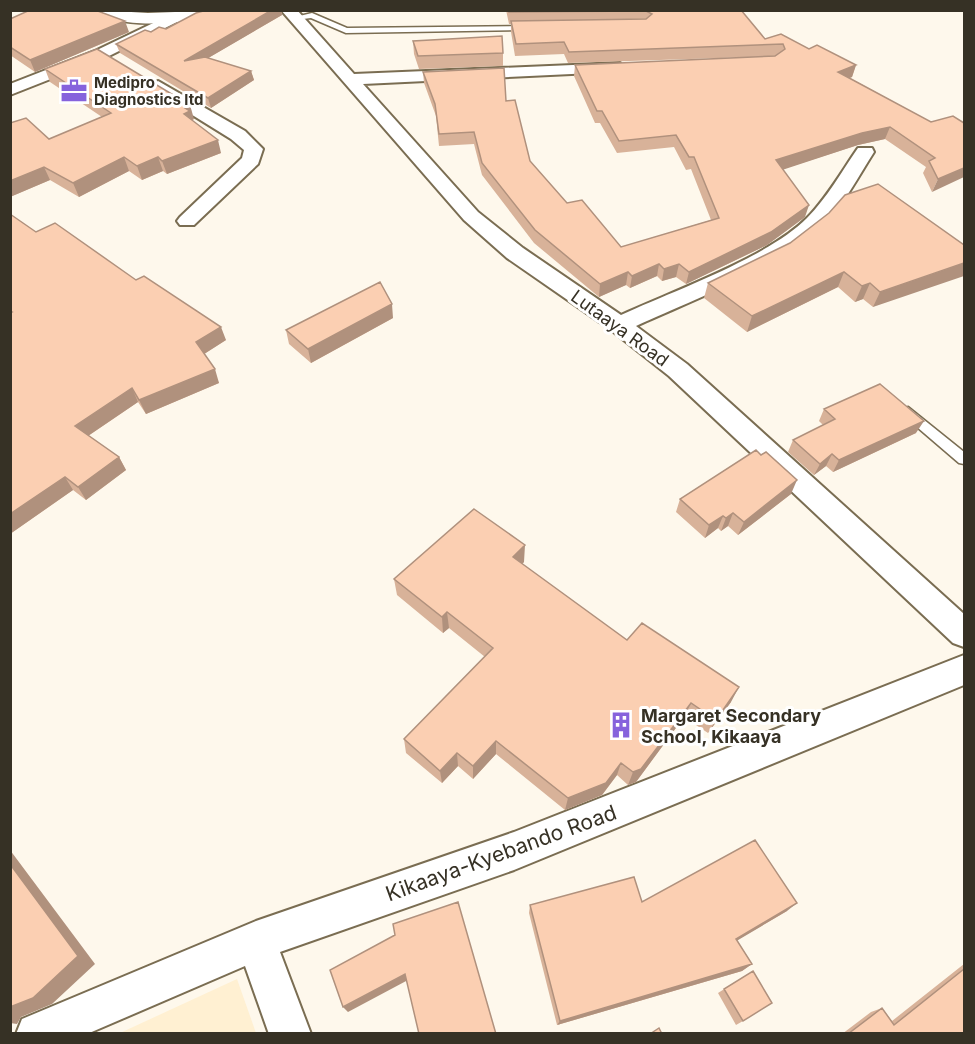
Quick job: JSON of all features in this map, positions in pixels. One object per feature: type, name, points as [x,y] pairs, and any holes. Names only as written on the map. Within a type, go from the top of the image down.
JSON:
[{"type":"street","points":[[105,10],[132,18],[172,19],[221,10]]},
{"type":"street","name":"Lutaaya Road","points":[[291,14],[471,216],[515,253],[619,325],[678,370],[964,633]]},
{"type":"street","points":[[10,90],[103,53],[172,19]]},
{"type":"street","points":[[103,53],[122,64]]},
{"type":"street","points":[[350,79],[631,66]]},
{"type":"street","points":[[142,76],[238,135],[254,149],[251,160],[187,221]]},
{"type":"street","points":[[619,325],[755,261],[790,241],[814,223],[865,152]]},
{"type":"street","name":"Kikaaya-Kyebando Road","points":[[37,1034],[256,941],[514,851],[964,670]]},
{"type":"street","points":[[256,941],[290,1034]]},
{"type":"lane","points":[[291,14],[312,15],[346,31],[537,28]]},
{"type":"lane","points":[[908,412],[964,459]]},
{"type":"shaded area","points":[[237,979],[256,1033],[120,1033]]},
{"type":"building","points":[[30,10],[95,10],[125,21],[30,60],[10,47],[10,19]]},
{"type":"building","points":[[207,10],[272,10],[184,61],[205,57],[251,71],[208,98],[116,44],[145,30],[151,32],[159,27],[166,29],[196,13]]},
{"type":"building","points":[[509,10],[741,10],[765,39],[781,34],[809,49],[817,45],[856,65],[838,72],[931,122],[953,116],[964,123],[964,168],[938,179],[929,161],[935,158],[890,127],[862,133],[776,160],[809,205],[771,232],[689,272],[679,264],[664,269],[659,264],[632,276],[628,272],[600,284],[535,230],[482,163],[474,132],[439,134],[435,104],[423,72],[504,68],[506,101],[515,100],[530,161],[567,203],[582,200],[621,247],[719,218],[694,157],[689,157],[676,135],[619,141],[602,111],[597,111],[575,65],[775,56],[785,49],[783,44],[569,52],[564,42],[516,44],[511,21],[646,19],[652,14],[646,11],[509,12]]},
{"type":"building","points":[[502,36],[503,53],[418,56],[413,41]]},
{"type":"building","points":[[97,49],[190,105],[185,108],[190,111],[184,114],[218,140],[162,161],[158,157],[137,166],[124,157],[73,183],[44,167],[10,181],[10,123],[26,118],[49,139],[111,113],[45,69]]},
{"type":"building","points":[[878,184],[964,245],[964,263],[880,292],[870,283],[862,286],[844,272],[752,316],[708,283],[790,243],[829,213],[845,195]]},
{"type":"building","points":[[10,214],[36,232],[55,223],[136,280],[144,276],[221,327],[196,342],[215,369],[139,400],[132,388],[75,426],[119,457],[78,487],[65,477],[10,514],[10,313],[12,312],[10,311]]},
{"type":"building","points":[[380,282],[392,304],[308,349],[286,330]]},
{"type":"building","points":[[880,384],[924,421],[839,460],[832,454],[820,464],[793,440],[835,419],[824,409]]},
{"type":"building","points":[[756,450],[761,455],[766,452],[797,480],[744,522],[733,513],[709,525],[680,499]]},
{"type":"building","points":[[474,509],[525,545],[513,557],[627,640],[642,623],[739,687],[716,720],[691,703],[641,769],[633,772],[621,763],[606,783],[568,798],[496,741],[473,766],[457,753],[440,771],[404,739],[493,648],[447,612],[442,617],[394,579]]},
{"type":"building","points":[[755,840],[797,903],[736,939],[752,964],[560,1021],[530,905],[634,877],[642,902]]},
{"type":"building","points":[[10,864],[78,956],[33,998],[10,1007]]},
{"type":"building","points":[[458,902],[496,1034],[419,1034],[405,974],[343,1007],[330,970],[395,935],[393,924]]},
{"type":"building","points":[[964,969],[964,1034],[848,1034],[882,1008],[894,1025]]},
{"type":"building","points":[[753,971],[772,1003],[743,1021],[724,989]]},
{"type":"building","points":[[659,1028],[662,1034],[650,1034]]},
{"type":"place","name":"Medipro Diagnostics ltd","points":[[74,91]]},
{"type":"place","name":"Margaret Secondary School, Kikaaya","points":[[621,725]]}]
